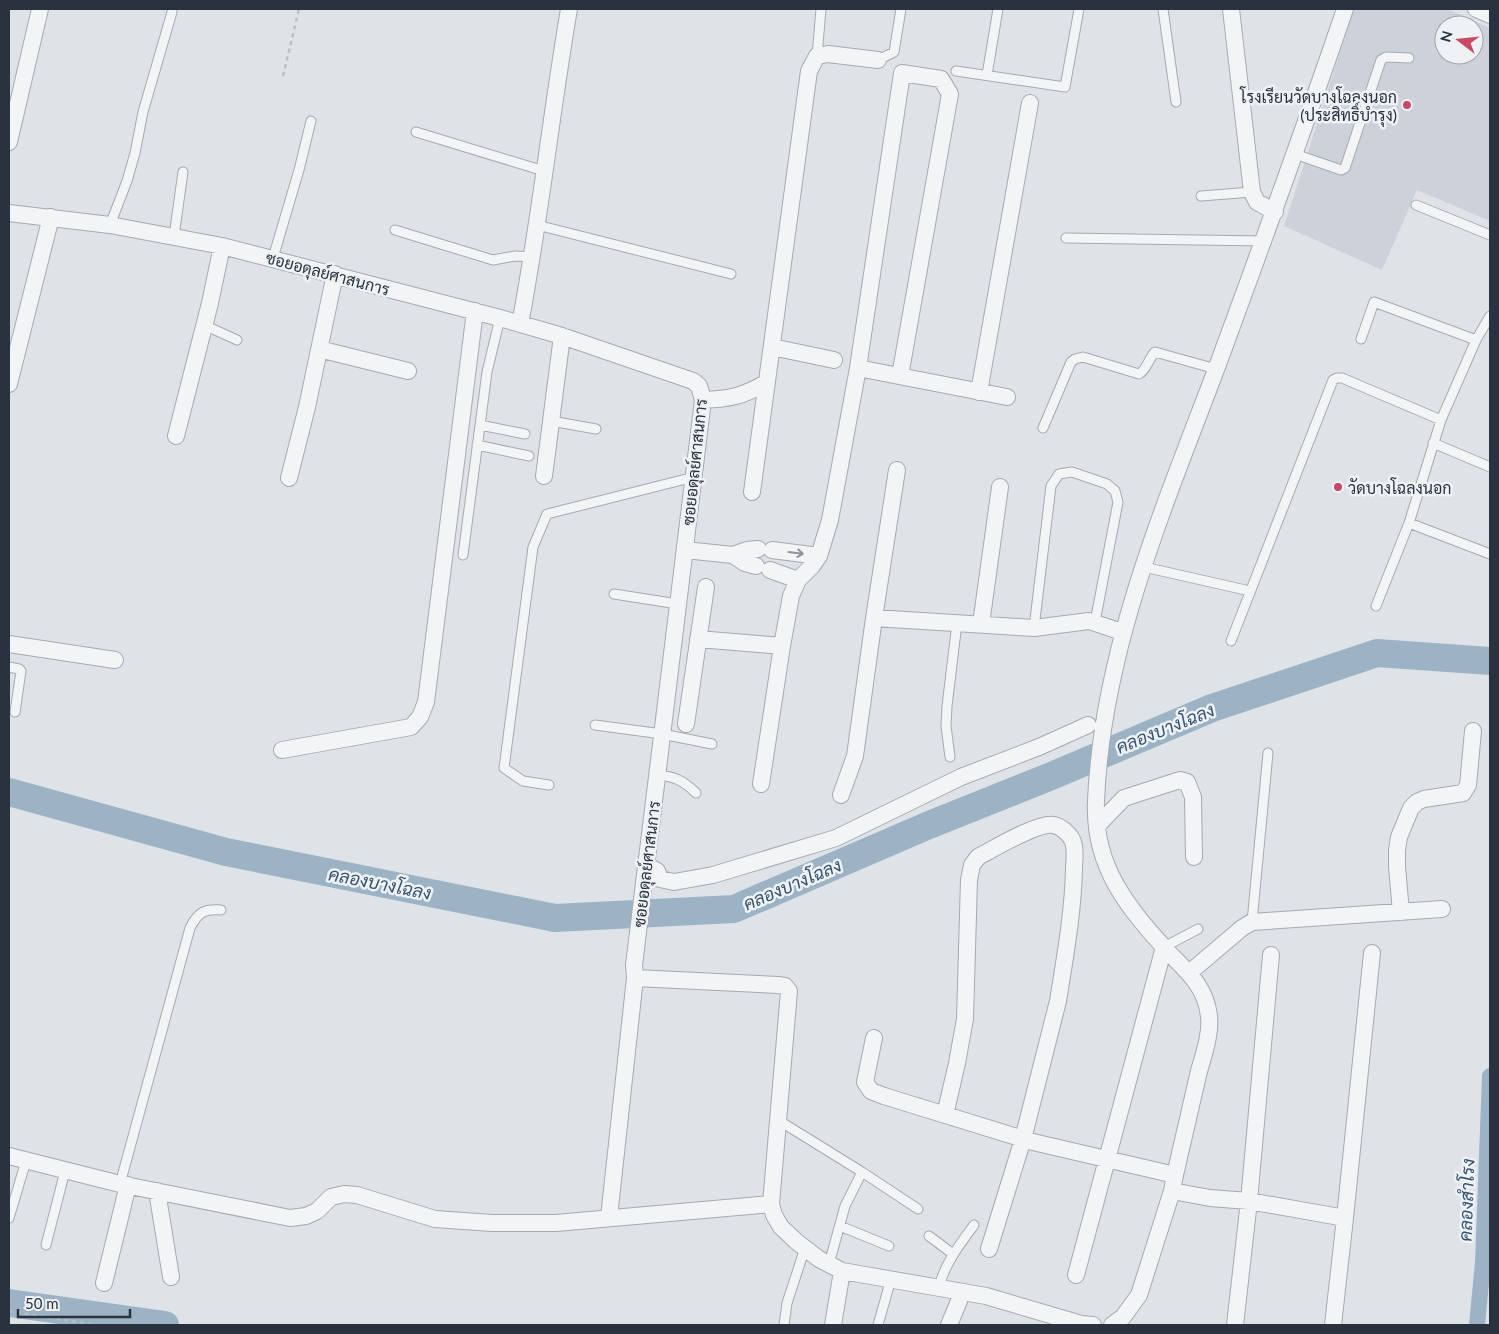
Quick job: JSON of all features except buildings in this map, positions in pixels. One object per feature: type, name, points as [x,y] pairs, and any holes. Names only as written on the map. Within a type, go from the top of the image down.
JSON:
[{"type":"street","points":[[9,142],[40,9]]},
{"type":"street","points":[[520,324],[533,257],[569,9]]},
{"type":"street","points":[[1232,9],[1252,192],[1257,202],[1275,212]]},
{"type":"street","points":[[1112,1325],[1123,1317],[1139,1295],[1172,1191],[1174,1175],[1210,1020],[1207,1002],[1197,982],[1124,901],[1103,859],[1095,804],[1101,741],[1110,685],[1122,632],[1144,567],[1275,212],[1345,9]]},
{"type":"street","points":[[752,492],[809,71],[817,56],[828,54],[878,60]]},
{"type":"street","points":[[761,784],[791,596],[798,580],[819,556],[830,520],[858,368],[902,73],[941,79],[950,94],[900,376]]},
{"type":"street","points":[[979,392],[1030,103]]},
{"type":"street","name":"ซอยอดุลย์ศาสนการ","points":[[9,212],[110,225],[174,236],[273,258],[476,311],[562,336],[693,381],[699,386],[704,400],[646,867],[609,1217]]},
{"type":"street","points":[[9,384],[51,217]]},
{"type":"street","points":[[176,436],[222,246]]},
{"type":"street","points":[[289,478],[335,274]]},
{"type":"street","points":[[282,750],[411,727],[420,717],[426,702],[476,311]]},
{"type":"street","points":[[544,476],[562,336]]},
{"type":"street","points":[[772,347],[834,360]]},
{"type":"street","points":[[319,349],[408,371]]},
{"type":"street","points":[[858,368],[1007,397]]},
{"type":"street","points":[[704,400],[736,398],[767,382]]},
{"type":"street","points":[[841,795],[855,756],[897,470]]},
{"type":"street","points":[[981,624],[1000,487]]},
{"type":"street","points":[[685,550],[733,555],[747,550],[765,550],[819,556]]},
{"type":"street","points":[[733,555],[745,563],[798,580]]},
{"type":"street","points":[[686,724],[706,587]]},
{"type":"street","points":[[874,618],[1034,628],[1088,621],[1122,632]]},
{"type":"street","points":[[698,639],[782,646]]},
{"type":"street","points":[[9,644],[115,660]]},
{"type":"street","points":[[646,867],[657,871],[660,879],[674,882],[713,875],[836,838],[961,777],[1039,747],[1088,724]]},
{"type":"street","points":[[1401,912],[1396,866],[1399,837],[1411,808],[1417,802],[1424,799],[1463,793],[1468,785],[1472,731]]},
{"type":"street","points":[[1097,826],[1124,798],[1180,780],[1187,782],[1193,797],[1194,858]]},
{"type":"street","points":[[945,1115],[965,1019],[968,880],[972,866],[978,857],[1034,829],[1045,825],[1054,825],[1064,830],[1073,841],[1075,849],[1074,893],[1058,1001],[1023,1139],[989,1249]]},
{"type":"street","points":[[1189,973],[1242,928],[1252,922],[1442,909]]},
{"type":"street","points":[[1076,1275],[1164,946]]},
{"type":"street","points":[[1333,1325],[1372,954]]},
{"type":"street","points":[[1235,1325],[1249,1201],[1271,955]]},
{"type":"street","points":[[634,971],[785,986],[789,990],[771,1204],[774,1214],[782,1227],[805,1248],[835,1268],[986,1296],[1080,1324],[1093,1325]]},
{"type":"street","points":[[874,1038],[865,1082],[871,1091],[1023,1139],[1174,1175]]},
{"type":"street","points":[[9,1156],[124,1185],[290,1218],[306,1216],[317,1212],[331,1197],[344,1194],[357,1195],[435,1219],[492,1224],[556,1223],[771,1204]]},
{"type":"street","points":[[104,1283],[124,1185]]},
{"type":"street","points":[[157,1191],[171,1277]]},
{"type":"street","points":[[1172,1191],[1210,1198],[1249,1201],[1345,1218]]},
{"type":"street","points":[[833,1325],[835,1268]]},
{"type":"street","points":[[949,1325],[959,1301]]},
{"type":"lane","points":[[817,56],[821,9]]},
{"type":"lane","points":[[878,60],[894,52],[901,9]]},
{"type":"lane","points":[[987,75],[998,9]]},
{"type":"lane","points":[[956,71],[1065,87],[1079,9]]},
{"type":"lane","points":[[1163,9],[1176,102]]},
{"type":"lane","points":[[110,225],[130,171],[143,112],[172,12]]},
{"type":"lane","points":[[1295,154],[1341,170],[1345,168],[1381,60],[1386,57],[1409,58]]},
{"type":"lane","points":[[273,258],[299,170],[311,121]]},
{"type":"lane","points":[[416,132],[544,171]]},
{"type":"lane","points":[[174,236],[182,172]]},
{"type":"lane","points":[[1201,196],[1252,192]]},
{"type":"lane","points":[[1416,205],[1490,235]]},
{"type":"lane","points":[[537,225],[731,274]]},
{"type":"lane","points":[[395,230],[493,260],[515,256],[533,257]]},
{"type":"lane","points":[[1066,238],[1264,240]]},
{"type":"lane","points":[[1361,339],[1374,302],[1476,340]]},
{"type":"lane","points":[[1376,606],[1409,523],[1441,420],[1476,340],[1490,316]]},
{"type":"lane","points":[[462,555],[489,361],[500,318]]},
{"type":"lane","points":[[204,325],[237,340]]},
{"type":"lane","points":[[1043,428],[1071,362],[1075,359],[1083,357],[1139,374],[1155,352],[1216,369]]},
{"type":"lane","points":[[1231,641],[1333,380],[1342,378],[1441,420]]},
{"type":"lane","points":[[551,421],[596,429]]},
{"type":"lane","points":[[480,425],[525,434]]},
{"type":"lane","points":[[1434,443],[1490,467]]},
{"type":"lane","points":[[477,445],[529,456]]},
{"type":"lane","points":[[1034,628],[1051,486],[1059,474],[1072,472],[1107,484],[1116,490],[1118,502],[1095,622]]},
{"type":"lane","points":[[549,785],[523,781],[504,768],[533,547],[547,514],[694,477]]},
{"type":"lane","points":[[1409,523],[1490,554]]},
{"type":"lane","points":[[1144,567],[1250,591]]},
{"type":"lane","points":[[614,594],[678,604]]},
{"type":"lane","points":[[950,756],[946,726],[946,706],[957,623]]},
{"type":"lane","points":[[9,667],[21,671],[14,712]]},
{"type":"lane","points":[[594,724],[662,734],[712,744]]},
{"type":"lane","points":[[1252,922],[1268,752]]},
{"type":"lane","points":[[657,775],[677,778],[685,782],[696,793]]},
{"type":"lane","points":[[124,1185],[190,928],[195,918],[200,914],[208,910],[222,910]]},
{"type":"lane","points":[[1164,946],[1198,929]]},
{"type":"lane","points":[[778,1120],[918,1209]]},
{"type":"lane","points":[[9,1218],[26,1161]]},
{"type":"lane","points":[[46,1245],[65,1171]]},
{"type":"lane","points":[[835,1268],[840,1226],[845,1206],[862,1172]]},
{"type":"lane","points":[[939,1287],[941,1277],[953,1254],[974,1225]]},
{"type":"lane","points":[[840,1226],[888,1246]]},
{"type":"lane","points":[[929,1236],[953,1254]]},
{"type":"lane","points":[[784,1325],[787,1304],[805,1248]]},
{"type":"lane","points":[[878,1325],[891,1279]]},
{"type":"path","points":[[284,76],[300,9]]},
{"type":"path","points":[[9,1311],[96,1325]]},
{"type":"shaded area","name":"โรงเรียนวัดบางโฉลงนอก (ประสิทธิ์บำรุง)","points":[[1354,9],[1448,9],[1461,15],[1434,15],[1434,65],[1484,65],[1484,25],[1490,28],[1490,221],[1417,190],[1382,270],[1284,226]]},
{"type":"waterway","name":"คลองบางโฉลง","points":[[9,792],[226,852],[555,918],[734,909],[929,825],[1212,708],[1377,653],[1490,661]]},
{"type":"waterway","name":"คลองสำโรง","points":[[1477,1325],[1483,1262],[1490,1076]]},
{"type":"waterway","points":[[9,1303],[165,1325]]},
{"type":"place","name":"โรงเรียนวัดบางโฉลงนอก (ประสิทธิ์บำรุง)","points":[[1407,105]]},
{"type":"place","name":"วัดบางโฉลงนอก","points":[[1338,487]]}]
